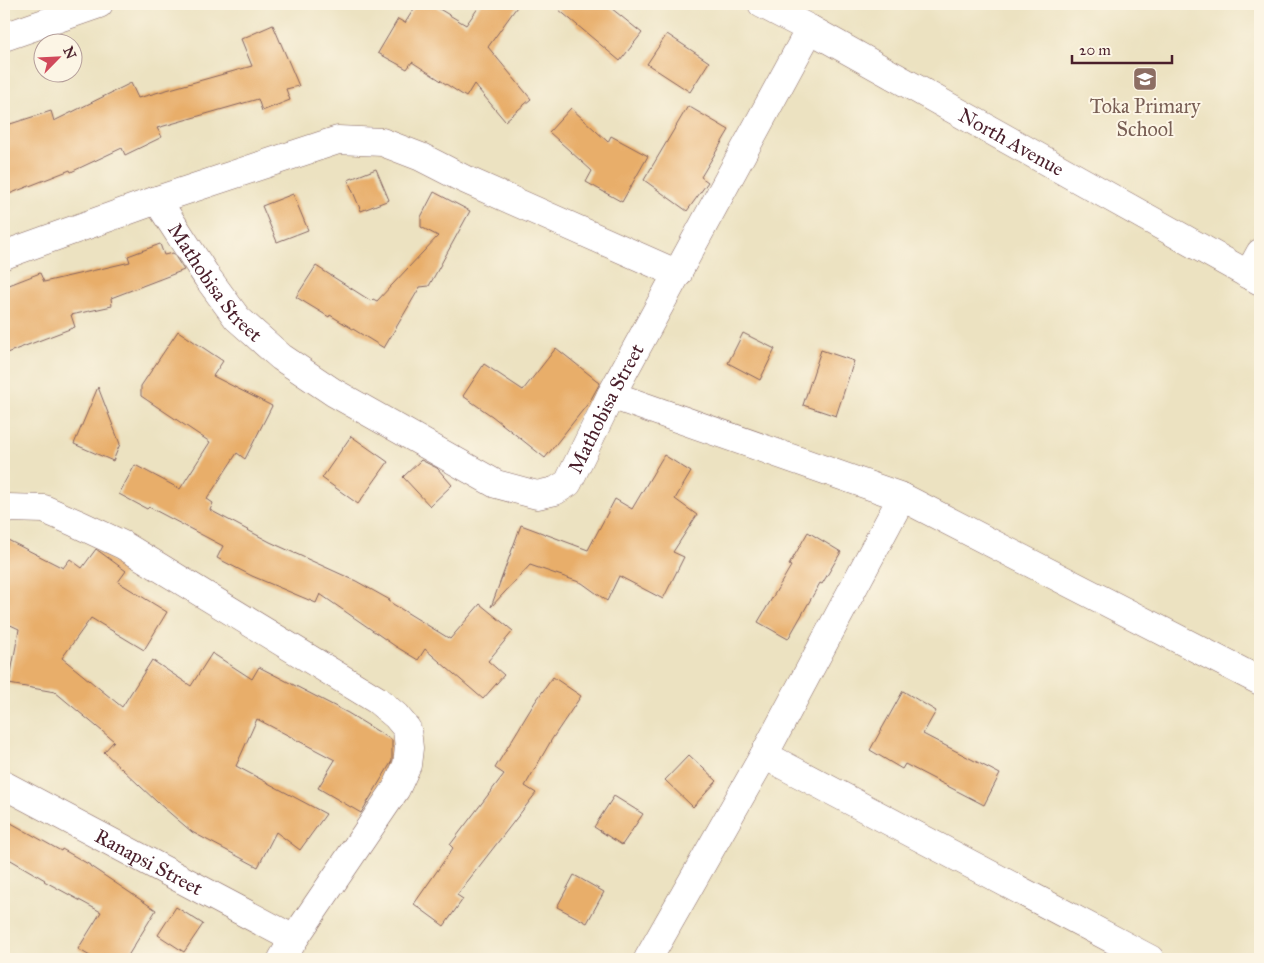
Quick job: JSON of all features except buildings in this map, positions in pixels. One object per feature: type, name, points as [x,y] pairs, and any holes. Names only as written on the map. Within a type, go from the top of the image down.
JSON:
[{"type":"street","points":[[4,37],[100,4]]},
{"type":"street","name":"North Avenue","points":[[762,4],[1256,270]]},
{"type":"street","name":"Mathobisa Street","points":[[157,200],[207,277],[237,318],[281,357],[333,392],[496,484],[537,495],[555,491],[568,483],[611,394],[810,29]]},
{"type":"street","points":[[4,255],[157,200],[338,140],[382,142],[421,157],[464,179],[678,274]]},
{"type":"street","points":[[611,394],[902,497],[1260,681]]},
{"type":"street","points":[[648,959],[764,755],[902,497]]},
{"type":"street","points":[[4,509],[44,509],[122,546],[377,700],[396,716],[407,729],[408,765],[396,789],[288,949]]},
{"type":"street","points":[[764,755],[1150,959]]},
{"type":"street","name":"Ranapsi Street","points":[[4,785],[288,949]]},
{"type":"place","name":"Toka Primary School","points":[[1145,79]]}]
